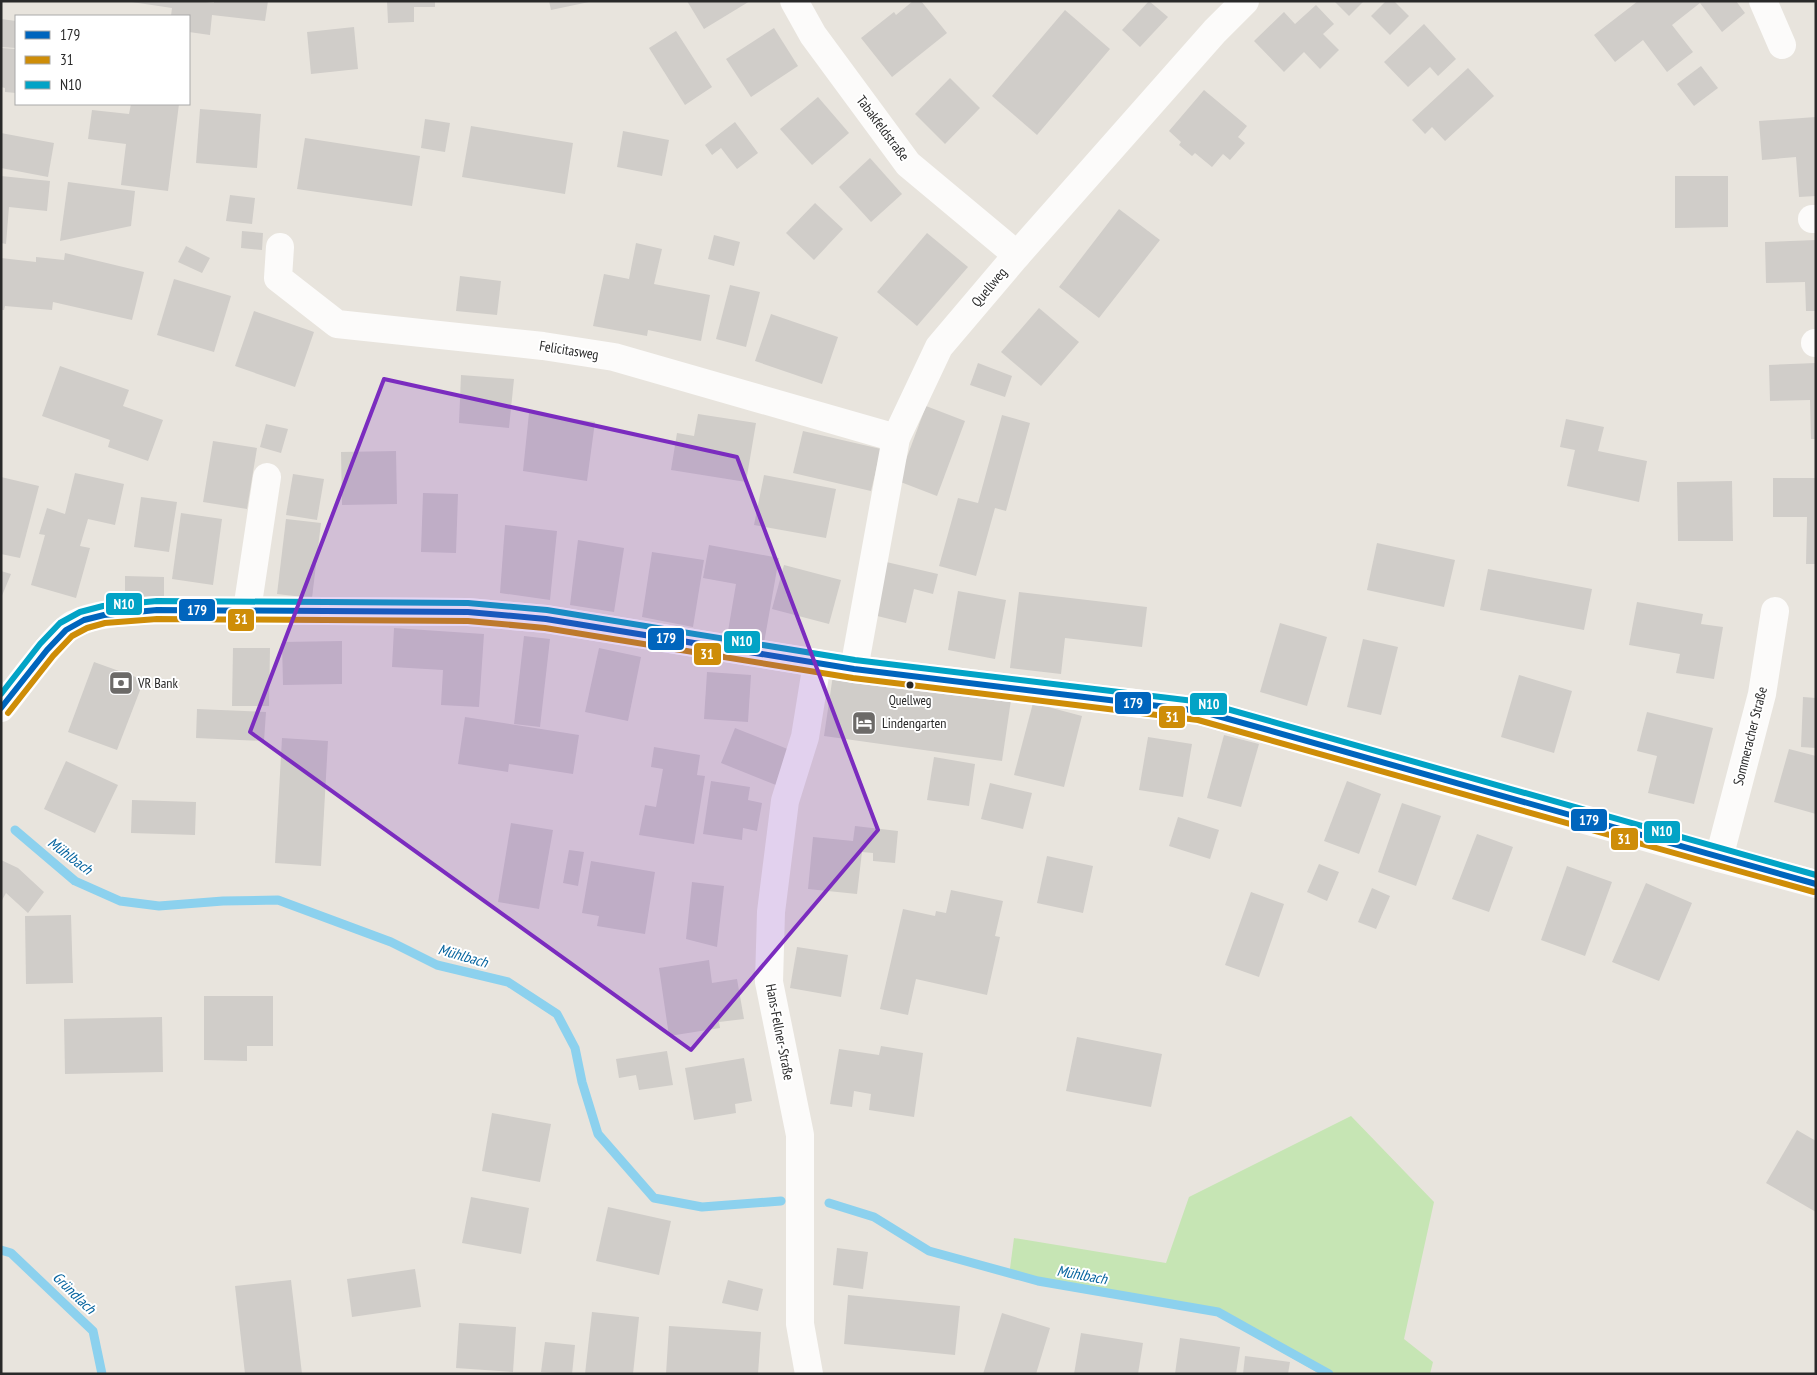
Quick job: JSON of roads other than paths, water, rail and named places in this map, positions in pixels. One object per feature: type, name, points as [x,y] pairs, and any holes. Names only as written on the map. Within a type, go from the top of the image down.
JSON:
[{"type":"street","name":"Tabakfeldstraße","points":[[794,1],[813,35],[908,164],[1017,255]]},
{"type":"street","name":"Quellweg","points":[[854,669],[896,438],[939,347],[1017,255],[1215,31],[1245,1]]},
{"type":"street","points":[[1763,1],[1782,45]]},
{"type":"street","name":"Felicitasweg","points":[[280,247],[278,278],[337,324],[543,346],[614,357],[896,438]]},
{"type":"street","points":[[247,610],[267,477]]},
{"type":"street","points":[[1,708],[56,640],[72,626],[88,618],[118,612],[157,610],[468,612],[546,619],[854,669],[1200,710],[1816,884]]},
{"type":"street","name":"Sommeracher Straße","points":[[1719,858],[1762,694],[1775,612]]},
{"type":"street","name":"Hans-Fellner-Straße","points":[[809,1374],[800,1324],[800,1135],[769,982],[771,912],[785,801],[805,737],[817,663]]},
{"type":"waterway","name":"Mühlbach","points":[[15,830],[75,881],[120,901],[159,906],[223,901],[278,900],[391,942],[437,965],[508,982],[557,1014],[575,1048],[582,1082],[598,1134],[654,1198],[702,1207],[781,1201]]},
{"type":"waterway","name":"Mühlbach","points":[[829,1203],[874,1217],[929,1251],[1038,1281],[1218,1312],[1329,1374]]},
{"type":"waterway","name":"Gründlach","points":[[1,1250],[11,1253],[93,1331],[102,1374]]},
{"type":"place","name":"VR Bank","points":[[121,683]]},
{"type":"place","name":"Quellweg","points":[[910,685]]},
{"type":"place","name":"Lindengarten","points":[[864,723]]}]
